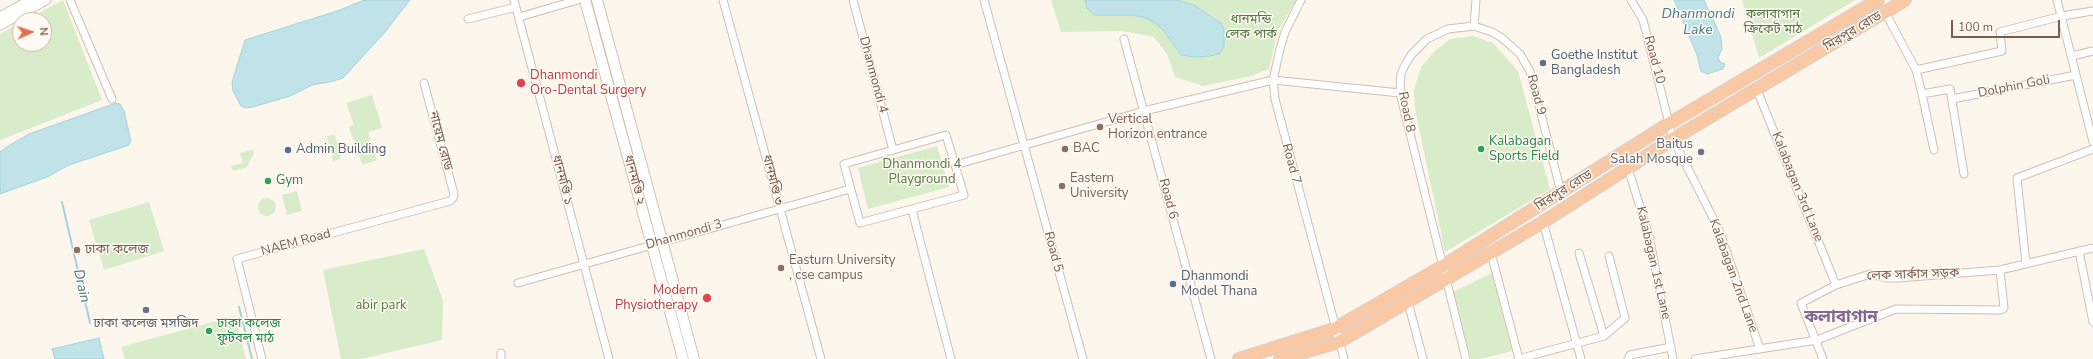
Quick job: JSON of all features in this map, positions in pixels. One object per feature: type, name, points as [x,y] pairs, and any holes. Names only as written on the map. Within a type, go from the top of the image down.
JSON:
[{"type":"highway","name":"মিরপুর রোড","points":[[1239,359],[1334,329],[1443,266],[1670,123],[1878,0]]},
{"type":"highway","name":"মিরপুর রোড","points":[[1280,359],[1339,342],[1447,280],[1543,222],[1674,139],[1905,0]]},
{"type":"main road","name":"ধানমণ্ডি ২","points":[[585,0],[683,359]]},
{"type":"main road","name":"ধানমণ্ডি ২","points":[[597,0],[694,359]]},
{"type":"street","points":[[0,17],[31,0]]},
{"type":"street","points":[[0,25],[46,0]]},
{"type":"street","points":[[70,0],[112,99]]},
{"type":"street","points":[[519,17],[578,0]]},
{"type":"street","name":"ধানমণ্ডি ৩","points":[[723,0],[821,359]]},
{"type":"street","name":"Dhanmondi 4","points":[[853,0],[893,150]]},
{"type":"street","name":"Road 5","points":[[984,0],[1082,359]]},
{"type":"street","name":"Road 7","points":[[1301,0],[1285,32],[1273,80],[1279,118],[1334,329],[1339,342]]},
{"type":"street","points":[[1474,26],[1476,0]]},
{"type":"street","name":"Road 10","points":[[1631,0],[1643,20],[1674,139]]},
{"type":"street","points":[[2057,0],[2093,142]]},
{"type":"street","points":[[468,19],[515,4]]},
{"type":"street","name":"ধানমণ্ডি ১","points":[[515,4],[609,359]]},
{"type":"street","points":[[1916,70],[2002,51],[2000,32],[2062,16],[2093,11]]},
{"type":"street","points":[[1885,12],[1916,70],[1934,150]]},
{"type":"street","name":"Road 8","points":[[1466,359],[1400,93],[1401,74],[1405,65],[1411,55],[1427,39],[1448,29],[1474,26]]},
{"type":"street","name":"Road 9","points":[[1474,26],[1482,28],[1502,38],[1514,46],[1526,63],[1530,71],[1561,192]]},
{"type":"street","name":"Road 6","points":[[1124,39],[1211,359]]},
{"type":"street","points":[[2072,56],[2093,51]]},
{"type":"street","name":"Dolphin Goli","points":[[1952,99],[2076,75]]},
{"type":"street","points":[[955,165],[1144,111],[1273,80],[1400,93]]},
{"type":"street","name":"নায়েম রোড","points":[[424,83],[454,194],[453,198]]},
{"type":"street","points":[[1922,94],[1950,89],[1964,174]]},
{"type":"street","name":"Kalabagan 3rd Lane","points":[[1757,90],[1836,285]]},
{"type":"street","points":[[946,135],[964,196],[860,224],[844,164],[893,150],[946,135]]},
{"type":"street","name":"Kalabagan 2nd Lane","points":[[1674,139],[1719,230],[1760,349]]},
{"type":"street","points":[[2026,264],[2017,178],[2093,149]]},
{"type":"street","name":"Kalabagan 1st Lane","points":[[1628,168],[1649,236],[1673,359]]},
{"type":"street","name":"Dhanmondi 3","points":[[518,283],[850,189]]},
{"type":"street","name":"NAEM Road","points":[[262,359],[237,259],[442,203],[453,198]]},
{"type":"street","points":[[912,210],[951,359]]},
{"type":"street","points":[[1543,222],[1581,359]]},
{"type":"street","name":"লেক সার্কাস সড়ক","points":[[1817,340],[1801,302],[1836,285],[1870,274],[1886,278],[1898,278],[2000,270],[2093,248]]},
{"type":"street","points":[[2079,251],[2093,322]]},
{"type":"street","points":[[1491,253],[1519,359],[1544,356],[1604,336],[1624,318],[1609,256]]},
{"type":"street","points":[[1579,253],[1604,336]]},
{"type":"street","points":[[1695,359],[1817,340],[1896,309],[2003,310],[2000,270]]},
{"type":"street","points":[[1408,302],[1423,359]]},
{"type":"street","points":[[1817,340],[1823,359]]},
{"type":"street","points":[[1339,342],[1344,359]]},
{"type":"street","points":[[1628,359],[1630,355],[1671,347]]},
{"type":"green space","points":[[63,0],[102,100],[0,140],[0,34],[12,27],[12,52],[52,52],[52,12],[41,12]]},
{"type":"green space","name":"ধানমন্ডি লেক পার্ক","points":[[1051,0],[1085,0],[1094,15],[1130,15],[1144,17],[1155,23],[1163,30],[1181,55],[1194,57],[1219,54],[1224,47],[1224,29],[1215,18],[1202,9],[1177,0],[1296,0],[1277,33],[1269,69],[1251,76],[1203,86],[1175,77],[1167,54],[1154,37],[1123,31],[1061,32]]},
{"type":"green space","name":"কলাবাগান ক্রিকেট মাঠ","points":[[1742,0],[1855,0],[1759,58]]},
{"type":"green space","name":"Kalabagan Sports Field","points":[[1473,36],[1493,43],[1518,71],[1550,189],[1445,252],[1415,109],[1414,90],[1421,67],[1435,51],[1450,39]]},
{"type":"green space","points":[[372,95],[382,128],[368,132],[377,160],[362,165],[349,127],[354,125],[346,103]]},
{"type":"green space","points":[[335,135],[341,159],[333,161],[327,136]]},
{"type":"green space","name":"Dhanmondi 4 Playground","points":[[937,146],[949,187],[868,209],[858,168]]},
{"type":"green space","points":[[254,149],[254,153],[247,167],[233,171],[231,166],[243,163],[240,153]]},
{"type":"green space","points":[[297,191],[302,211],[287,215],[282,195]]},
{"type":"green space","points":[[267,198],[273,201],[276,207],[273,213],[267,216],[261,213],[258,207],[261,201]]},
{"type":"green space","points":[[149,202],[164,251],[104,270],[89,220]]},
{"type":"green space","name":"abir park","points":[[424,249],[443,301],[442,340],[361,359],[341,359],[323,270]]},
{"type":"green space","points":[[1492,273],[1512,351],[1481,359],[1471,359],[1453,292]]},
{"type":"green space","name":"ঢাকা কলেজ ফুটবল মাঠ","points":[[235,316],[246,359],[125,359],[121,347]]},
{"type":"water","points":[[364,0],[410,0],[385,32],[343,78],[312,85],[290,96],[253,107],[246,108],[241,106],[233,91],[232,82],[245,40],[340,10]]},
{"type":"water","points":[[1085,0],[1177,0],[1196,6],[1221,23],[1224,29],[1224,47],[1219,54],[1209,56],[1194,57],[1181,55],[1163,30],[1155,23],[1144,17],[1130,15],[1094,15],[1087,8]]},
{"type":"water","name":"Dhanmondi Lake","points":[[1674,0],[1704,0],[1721,37],[1722,49],[1718,57],[1720,62],[1725,64],[1723,69],[1707,74],[1701,71],[1697,55]]},
{"type":"water","points":[[116,103],[120,104],[124,111],[131,141],[129,145],[69,165],[47,177],[0,194],[0,152],[29,134]]},
{"type":"water","points":[[99,338],[104,359],[55,359],[52,349]]},
{"type":"waterway","name":"Drain","points":[[62,202],[90,323]]},
{"type":"waterway","points":[[239,307],[252,359]]},
{"type":"place","name":"Goethe Institut Bangladesh","points":[[1543,63]]},
{"type":"place","name":"Dhanmondi Oro-Dental Surgery","points":[[521,83]]},
{"type":"place","name":"Vertical Horizon entrance","points":[[1100,127]]},
{"type":"place","name":"BAC","points":[[1065,149]]},
{"type":"place","name":"Kalabagan Sports Field","points":[[1481,149]]},
{"type":"place","name":"Admin Building","points":[[288,150]]},
{"type":"place","name":"Baitus Salah Mosque","points":[[1701,152]]},
{"type":"place","name":"Gym","points":[[268,181]]},
{"type":"place","name":"Eastern University","points":[[1062,186]]},
{"type":"place","name":"ঢাকা কলেজ","points":[[77,250]]},
{"type":"place","name":"Easturn University , cse campus","points":[[781,268]]},
{"type":"place","name":"Dhanmondi Model Thana","points":[[1173,284]]},
{"type":"place","name":"Modern Physiotherapy","points":[[707,298]]},
{"type":"place","name":"ঢাকা কলেজ মসজিদ","points":[[146,310]]},
{"type":"place","name":"ঢাকা কলেজ ফুটবল মাঠ","points":[[209,331]]},
{"type":"district","name":"কলাবাগান","points":[[1841,318]]}]
